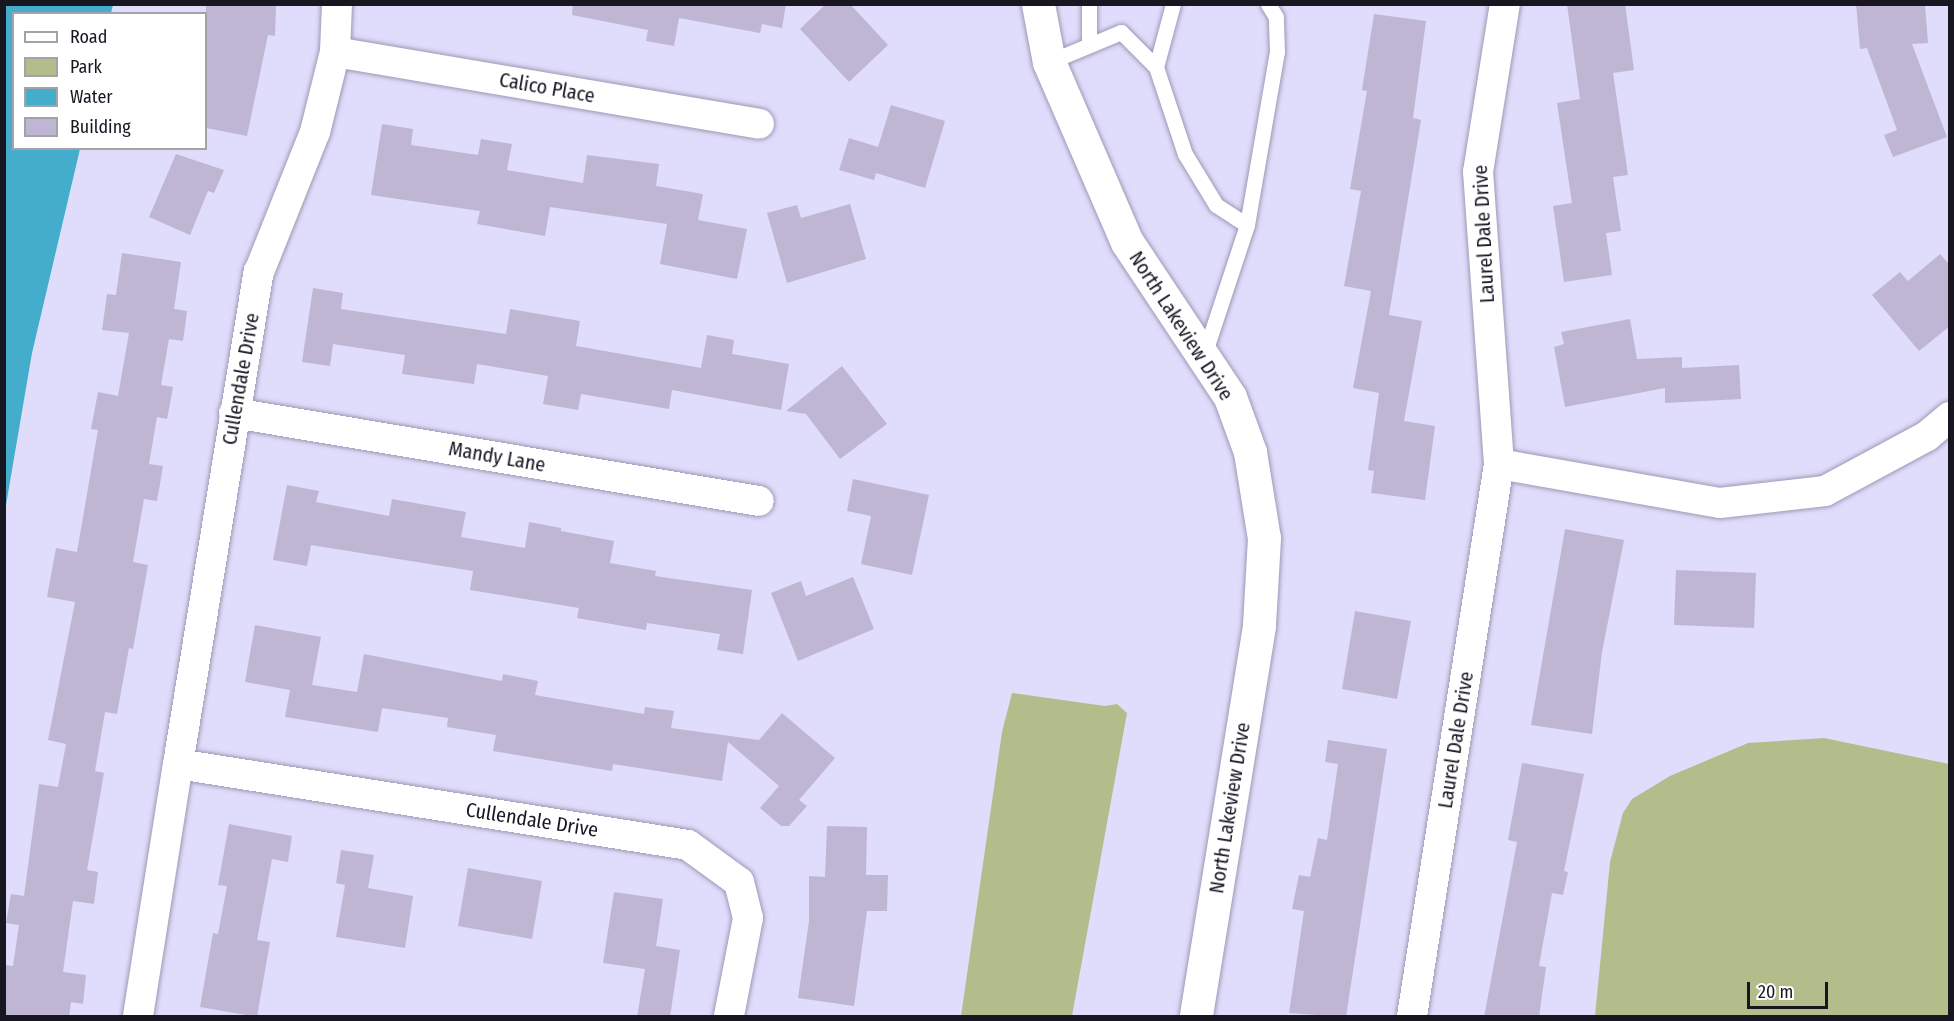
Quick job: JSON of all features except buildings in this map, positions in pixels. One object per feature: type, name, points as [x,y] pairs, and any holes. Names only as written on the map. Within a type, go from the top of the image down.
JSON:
[{"type":"street","name":"Cullendale Drive","points":[[138,1017],[234,413],[259,272],[315,132],[335,52],[337,4]]},
{"type":"street","name":"North Lakeview Drive","points":[[1038,4],[1049,62],[1127,242],[1230,398],[1250,452],[1264,538],[1259,626],[1196,1017]]},
{"type":"street","name":"Laurel Dale Drive","points":[[1412,1017],[1499,464],[1478,172],[1505,4]]},
{"type":"street","name":"Calico Place","points":[[335,52],[759,124]]},
{"type":"street","name":"Mandy Lane","points":[[234,413],[759,501]]},
{"type":"street","points":[[1499,464],[1720,503],[1825,491],[1927,436],[1950,417]]},
{"type":"street","name":"Cullendale Drive","points":[[178,764],[688,845],[739,882],[748,918],[729,1017]]},
{"type":"lane","points":[[1089,4],[1089,43]]},
{"type":"lane","points":[[1156,67],[1173,4]]},
{"type":"lane","points":[[1203,357],[1248,225],[1277,52],[1276,17],[1268,4]]},
{"type":"lane","points":[[1049,62],[1089,43],[1121,32],[1156,67],[1185,154],[1216,205],[1248,225]]},
{"type":"green space","points":[[1012,693],[1105,706],[1117,704],[1127,713],[1072,1016],[961,1016],[1002,732]]},
{"type":"green space","points":[[1824,738],[1949,764],[1949,1016],[1595,1016],[1610,862],[1623,813],[1632,799],[1670,776],[1748,743]]},
{"type":"water","points":[[5,4],[113,5],[111,12],[12,12],[12,150],[80,150],[32,353],[5,511]]}]
